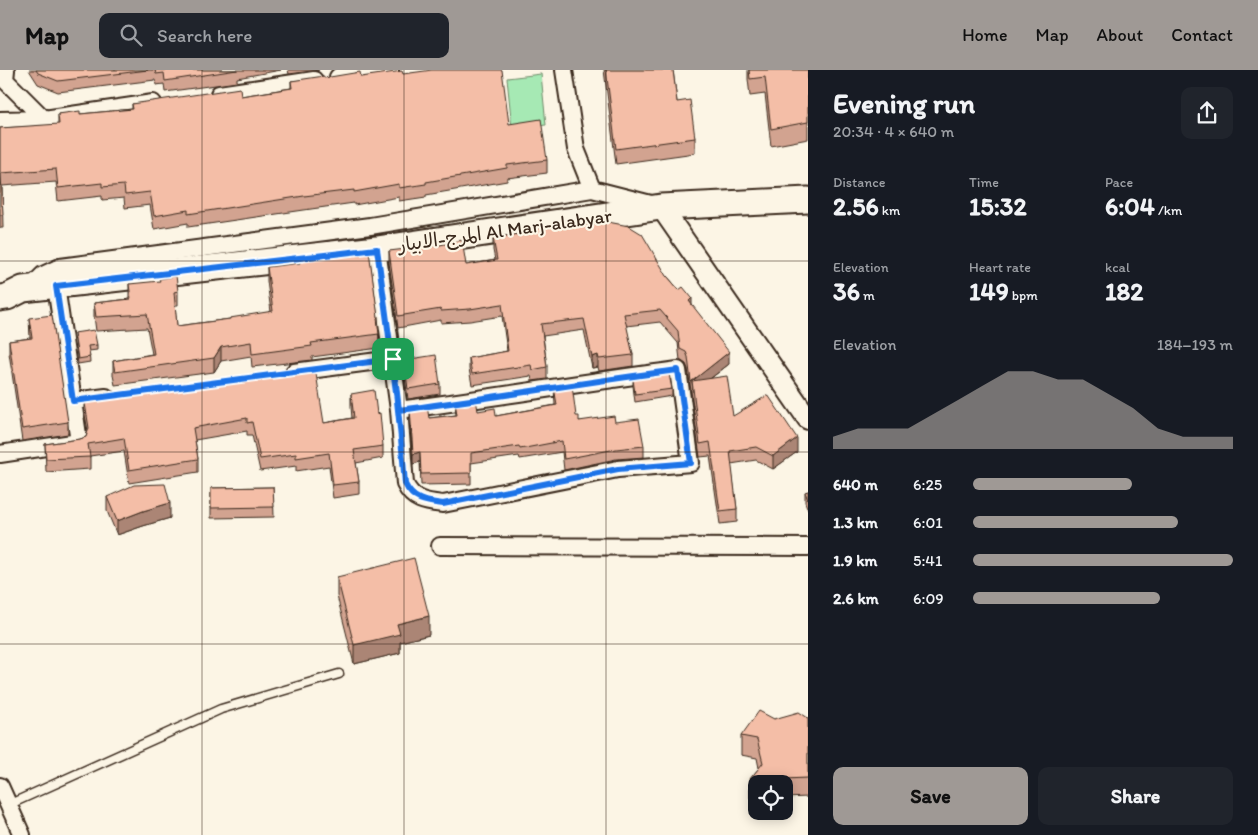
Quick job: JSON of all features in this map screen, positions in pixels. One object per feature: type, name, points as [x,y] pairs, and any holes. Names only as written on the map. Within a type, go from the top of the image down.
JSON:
[{"type":"main road","name":"المرج-الابيار Al Marj-alabyar","points":[[0,298],[7,297],[18,287],[56,286],[377,249],[661,207],[808,200]]},
{"type":"street","points":[[207,95],[390,70]]},
{"type":"street","points":[[564,70],[576,149],[592,189]]},
{"type":"street","points":[[4,79],[44,119]]},
{"type":"street","points":[[0,120],[44,119],[169,101]]},
{"type":"street","points":[[18,287],[60,267],[370,226],[592,189],[661,207],[808,419]]},
{"type":"street","points":[[377,249],[393,359],[405,484],[410,494],[424,502],[443,504],[618,469],[691,463],[678,370],[575,384],[497,398],[399,410]]},
{"type":"street","points":[[0,454],[79,442],[56,286]]},
{"type":"street","points":[[277,374],[393,359]]},
{"type":"street","points":[[73,401],[122,395]]},
{"type":"street","points":[[440,546],[808,547]]},
{"type":"street","points":[[0,786],[22,835]]},
{"type":"lane","points":[[8,805],[222,709],[339,674]]},
{"type":"green space","points":[[541,74],[546,125],[512,128],[507,78]]},
{"type":"building","points":[[36,70],[148,70],[58,81],[38,73]]},
{"type":"building","points":[[155,70],[237,70],[165,81],[164,73],[156,74]]},
{"type":"building","points":[[432,70],[502,70],[509,124],[541,119],[547,160],[507,165],[507,168],[399,188],[399,184],[354,192],[354,190],[304,196],[188,214],[188,210],[154,216],[150,192],[125,195],[124,185],[102,187],[102,183],[58,188],[56,169],[1,173],[3,215],[0,215],[0,128],[59,124],[58,114],[80,111],[80,114],[133,109],[132,104],[240,88],[241,96],[292,88],[291,81],[324,76],[324,78],[360,72],[361,77],[402,71],[403,74]]},
{"type":"building","points":[[606,70],[673,70],[677,102],[690,100],[695,138],[616,149]]},
{"type":"building","points":[[749,70],[808,70],[808,122],[771,129],[765,77],[750,79]]},
{"type":"building","points":[[608,222],[629,226],[642,234],[667,276],[679,290],[683,287],[692,298],[689,301],[729,352],[691,382],[688,357],[686,352],[680,349],[678,331],[660,310],[624,314],[633,355],[599,359],[598,355],[592,357],[584,319],[541,324],[547,367],[532,370],[531,365],[472,374],[469,358],[508,351],[502,304],[470,309],[441,311],[441,309],[398,316],[389,251],[440,245],[462,240],[466,265],[497,260],[493,238],[526,233],[525,230]]},
{"type":"building","points":[[369,251],[379,334],[311,343],[312,346],[252,354],[251,342],[221,347],[214,358],[115,372],[113,361],[154,354],[147,314],[96,317],[94,303],[131,299],[129,284],[160,281],[159,279],[176,276],[178,291],[174,292],[177,326],[230,319],[273,311],[267,267],[300,263],[300,260]]},
{"type":"building","points":[[52,315],[68,422],[22,429],[9,341],[32,338],[29,318]]},
{"type":"building","points":[[94,330],[97,345],[88,346],[90,357],[78,359],[74,333]]},
{"type":"building","points":[[436,355],[440,384],[408,389],[404,360]]},
{"type":"building","points":[[315,367],[324,423],[354,418],[351,394],[374,390],[377,414],[380,413],[383,446],[354,450],[359,482],[333,485],[329,453],[296,458],[296,454],[260,459],[252,422],[247,423],[247,418],[193,428],[198,459],[129,470],[124,438],[88,444],[90,457],[46,459],[45,444],[86,437],[89,428],[84,397]]},
{"type":"building","points":[[669,374],[672,389],[635,394],[633,379]]},
{"type":"building","points":[[727,376],[733,416],[768,395],[797,438],[773,456],[756,447],[730,451],[737,509],[720,511],[710,442],[700,444],[692,381]]},
{"type":"building","points":[[572,385],[576,416],[579,416],[579,421],[614,416],[615,422],[639,419],[644,446],[616,449],[564,459],[562,441],[520,449],[519,446],[471,453],[471,473],[421,474],[420,452],[413,454],[410,408],[427,406],[429,418],[457,415],[455,402],[476,399],[478,411],[495,408],[496,416],[557,405],[554,387]]},
{"type":"building","points":[[165,484],[170,503],[117,521],[107,497],[134,485]]},
{"type":"building","points":[[273,487],[274,507],[211,508],[211,488]]},
{"type":"building","points":[[414,558],[429,616],[397,624],[400,634],[354,645],[337,577]]},
{"type":"building","points":[[759,711],[774,719],[799,712],[808,718],[808,778],[793,779],[793,775],[753,775],[763,763],[757,739],[741,736]]},
{"type":"route","points":[[393,359],[73,401],[56,286],[377,249],[393,359],[405,484],[410,494],[424,502],[443,504],[618,469],[691,463],[678,370],[575,384],[497,398],[399,410],[393,359]]}]
